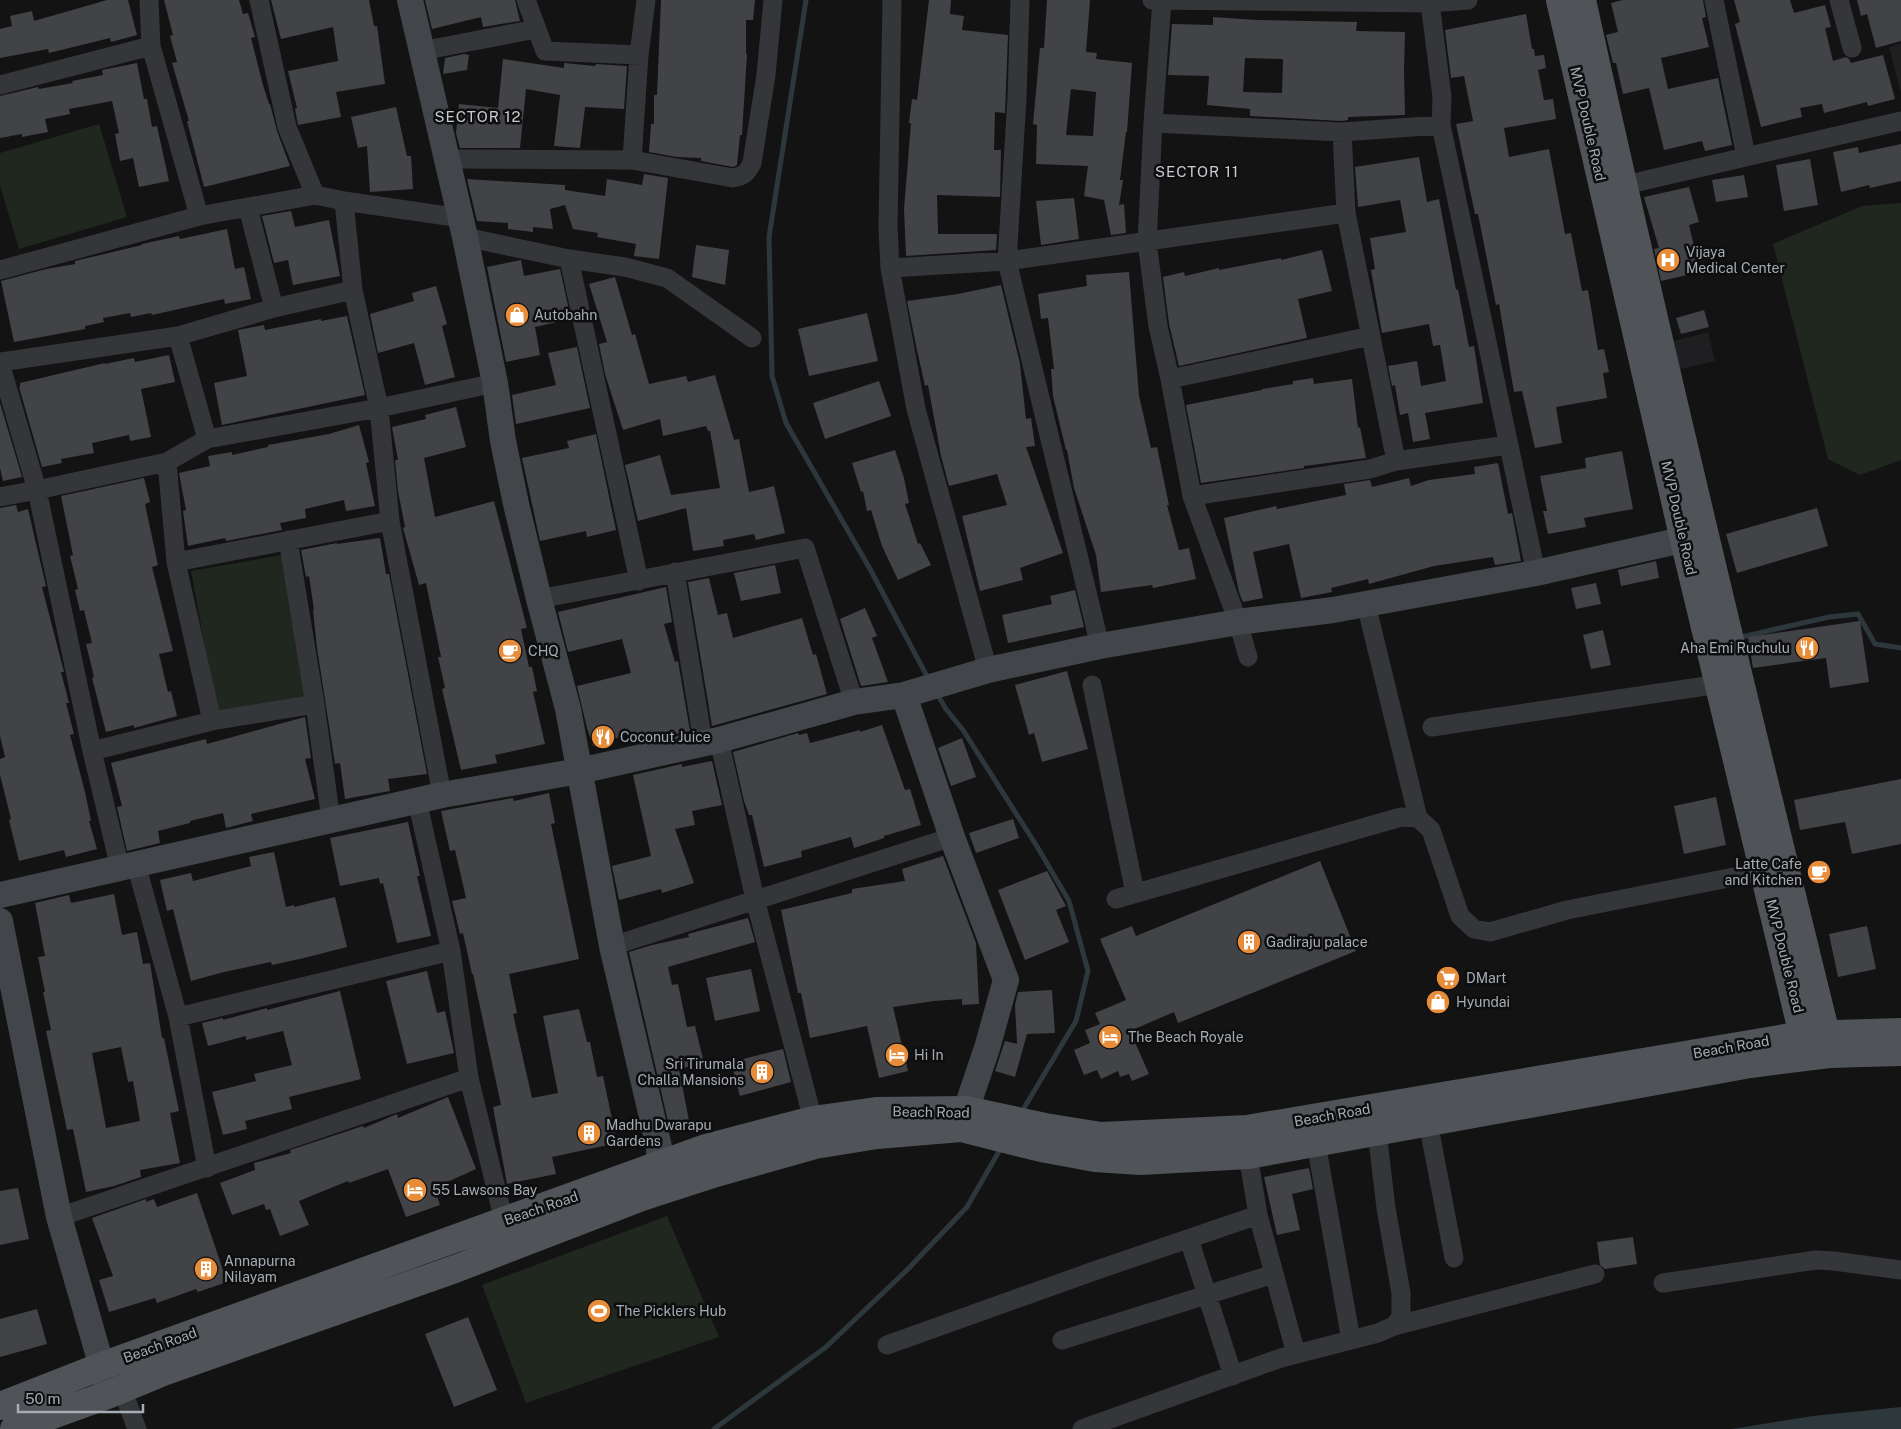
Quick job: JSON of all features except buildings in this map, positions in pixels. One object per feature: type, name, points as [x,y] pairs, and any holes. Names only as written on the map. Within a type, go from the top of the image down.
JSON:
[{"type":"main road","name":"MVP Double Road","points":[[1560,0],[1613,188],[1694,537],[1816,1045]]},
{"type":"main road","name":"MVP Double Road","points":[[1582,0],[1613,188]]},
{"type":"main road","name":"MVP Double Road","points":[[1694,537],[1718,684],[1764,871],[1816,1045]]},
{"type":"main road","name":"Beach Road","points":[[1043,1138],[1247,1129],[1901,1032]]},
{"type":"main road","name":"Beach Road","points":[[14,1429],[116,1392],[172,1369],[455,1269],[664,1177],[706,1148],[813,1120],[876,1111],[963,1119],[1043,1138],[1095,1158],[1141,1161],[1248,1155],[1750,1064],[1816,1045],[1901,1052]]},
{"type":"main road","name":"Beach Road","points":[[0,1406],[102,1366],[504,1221],[664,1177],[716,1172],[814,1145],[963,1119]]},
{"type":"main road","points":[[1141,1161],[1142,1134]]},
{"type":"street","points":[[149,0],[151,46],[199,216]]},
{"type":"street","points":[[259,0],[287,127],[315,194]]},
{"type":"street","points":[[410,0],[463,227],[495,383],[503,442],[539,599],[568,709],[612,946],[659,1147],[664,1177]]},
{"type":"street","points":[[526,0],[545,51],[639,55]]},
{"type":"street","points":[[632,160],[639,55],[646,0]]},
{"type":"street","points":[[447,159],[632,160],[733,178],[743,176],[748,172],[752,163],[766,75],[773,0]]},
{"type":"street","points":[[892,0],[888,227],[890,268],[916,409],[979,673]]},
{"type":"street","points":[[1020,0],[1017,98],[1007,261],[1100,646]]},
{"type":"street","points":[[1248,658],[1238,622],[1192,496],[1158,326],[1147,242],[1158,0],[1430,4],[1468,0]]},
{"type":"street","points":[[1714,0],[1746,156]]},
{"type":"street","points":[[1839,0],[1852,48]]},
{"type":"street","points":[[1430,4],[1442,97],[1441,125],[1536,573]]},
{"type":"street","points":[[422,51],[536,29]]},
{"type":"street","points":[[0,85],[151,46]]},
{"type":"street","points":[[1613,188],[1901,121]]},
{"type":"street","points":[[1153,123],[1342,132],[1441,125]]},
{"type":"street","points":[[1342,132],[1346,213],[1396,460]]},
{"type":"street","points":[[0,270],[199,216],[315,194],[463,227],[569,259],[625,267],[667,278],[752,338]]},
{"type":"street","points":[[344,201],[353,290],[379,408],[390,521],[442,795]]},
{"type":"street","points":[[248,208],[274,308]]},
{"type":"street","points":[[890,268],[1007,261],[1346,213]]},
{"type":"street","points":[[569,259],[639,581]]},
{"type":"street","points":[[206,1168],[178,1017],[92,751],[37,490],[0,363],[178,336],[274,308],[353,290]]},
{"type":"street","points":[[178,336],[207,439]]},
{"type":"street","points":[[1170,379],[1371,336]]},
{"type":"street","points":[[0,497],[167,462],[207,439],[379,408],[495,383]]},
{"type":"street","points":[[1192,496],[1370,469],[1396,460],[1508,445]]},
{"type":"street","points":[[167,462],[176,562],[212,721]]},
{"type":"street","points":[[176,562],[390,521]]},
{"type":"street","points":[[0,895],[417,800],[579,771],[690,747],[854,702],[913,692],[979,673],[1100,646],[1238,622],[1333,610],[1536,573],[1694,537]]},
{"type":"street","points":[[288,540],[315,704],[331,820]]},
{"type":"street","points":[[539,599],[805,548],[854,702]]},
{"type":"street","points":[[674,572],[711,741],[813,1120]]},
{"type":"street","points":[[1366,604],[1418,818],[1431,830],[1460,916],[1474,929],[1490,932],[1567,910],[1764,871]]},
{"type":"street","points":[[1092,684],[1136,893]]},
{"type":"street","points":[[1432,727],[1718,684]]},
{"type":"street","points":[[913,692],[952,837],[1006,980],[987,1048],[963,1119]]},
{"type":"street","points":[[92,751],[212,721],[315,704]]},
{"type":"street","points":[[417,800],[451,951],[469,1078],[504,1221]]},
{"type":"street","points":[[1116,899],[1401,817],[1418,818]]},
{"type":"street","points":[[612,946],[952,837]]},
{"type":"street","points":[[0,921],[59,1217],[102,1366],[137,1429]]},
{"type":"street","points":[[178,1017],[451,951]]},
{"type":"street","points":[[59,1217],[469,1078]]},
{"type":"street","points":[[1428,1122],[1454,1258]]},
{"type":"street","points":[[1376,1132],[1386,1208],[1401,1293],[1400,1318],[1394,1326]]},
{"type":"street","points":[[1316,1143],[1351,1340]]},
{"type":"street","points":[[1248,1155],[1258,1215],[1296,1354]]},
{"type":"street","points":[[887,1345],[1258,1215]]},
{"type":"street","points":[[1189,1239],[1233,1376]]},
{"type":"street","points":[[1663,1283],[1808,1260],[1834,1260],[1901,1270]]},
{"type":"street","points":[[1062,1340],[1274,1274]]},
{"type":"street","points":[[1082,1429],[1296,1354],[1378,1333],[1394,1326],[1595,1274]]},
{"type":"shaded area","points":[[1901,43],[1901,93],[1889,47]]},
{"type":"shaded area","points":[[99,124],[127,217],[19,249],[0,185],[0,153]]},
{"type":"shaded area","points":[[1901,203],[1901,460],[1860,475],[1828,459],[1773,244],[1862,206]]},
{"type":"shaded area","points":[[1708,332],[1715,361],[1677,370],[1670,342]]},
{"type":"shaded area","points":[[282,555],[308,697],[217,713],[191,571]]},
{"type":"shaded area","name":"The Picklers Hub","points":[[667,1216],[719,1337],[526,1403],[482,1285]]},
{"type":"shaded area","points":[[1901,1407],[1901,1429],[1732,1429],[1813,1416]]},
{"type":"waterway","points":[[806,0],[769,237],[772,376],[786,423],[870,569],[929,680]]},
{"type":"waterway","points":[[1737,638],[1829,617],[1858,614],[1875,644],[1901,648]]},
{"type":"waterway","points":[[937,694],[963,730],[1038,848],[1069,901],[1088,971],[1076,1021],[1021,1113]]},
{"type":"waterway","points":[[714,1429],[826,1347],[907,1270],[967,1207],[1002,1146]]},
{"type":"place","name":"Vijaya Medical Center","points":[[1668,260]]},
{"type":"place","name":"Autobahn","points":[[517,315]]},
{"type":"place","name":"Aha Emi Ruchulu","points":[[1807,648]]},
{"type":"place","name":"CHQ","points":[[510,651]]},
{"type":"place","name":"Coconut Juice","points":[[603,737]]},
{"type":"place","name":"Latte Cafe and Kitchen","points":[[1819,872]]},
{"type":"place","name":"Gadiraju palace","points":[[1249,942]]},
{"type":"place","name":"DMart","points":[[1448,978]]},
{"type":"place","name":"Hyundai","points":[[1438,1002]]},
{"type":"place","name":"The Beach Royale","points":[[1110,1037]]},
{"type":"place","name":"Hi In","points":[[897,1055]]},
{"type":"place","name":"Sri Tirumala Challa Mansions","points":[[762,1072]]},
{"type":"place","name":"Madhu Dwarapu Gardens","points":[[589,1133]]},
{"type":"place","name":"55 Lawsons Bay","points":[[415,1190]]},
{"type":"place","name":"Annapurna Nilayam","points":[[206,1269]]},
{"type":"place","name":"The Picklers Hub","points":[[599,1311]]},
{"type":"district","name":"SECTOR 12","points":[[478,116]]},
{"type":"district","name":"SECTOR 11","points":[[1197,171]]}]
